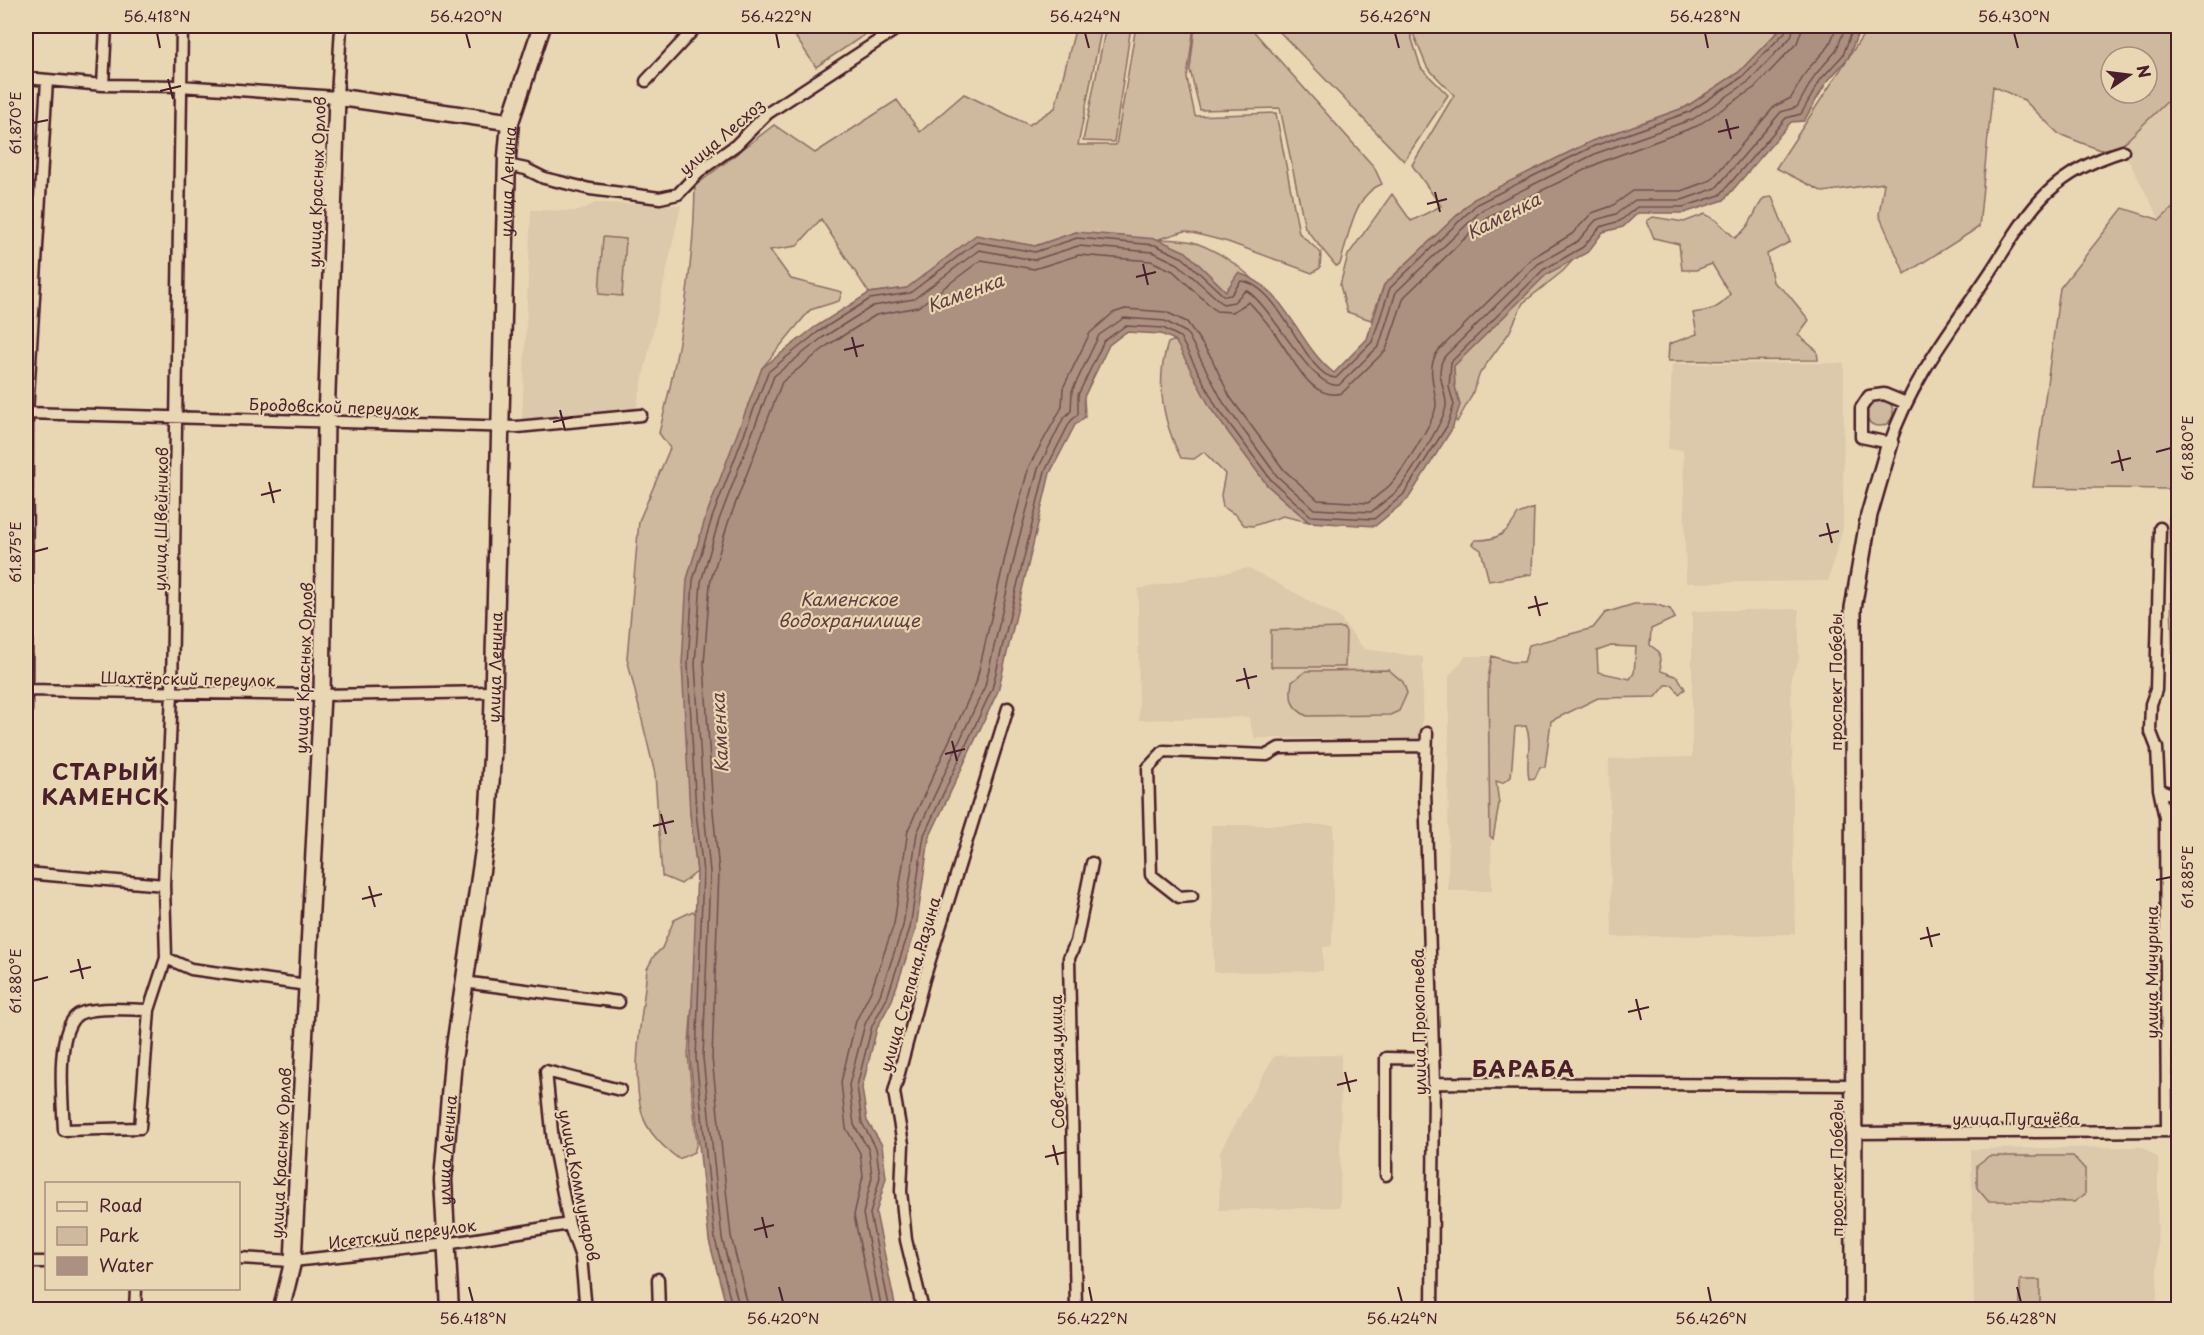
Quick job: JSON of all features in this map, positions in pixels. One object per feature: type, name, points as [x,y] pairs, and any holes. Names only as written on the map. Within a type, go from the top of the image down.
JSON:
[{"type":"main road","name":"улица Ленина","points":[[450,1310],[443,1180],[463,982],[488,823],[510,122],[543,26]]},
{"type":"street","points":[[103,85],[106,26]]},
{"type":"street","name":"улица Швейников","points":[[149,1010],[92,1011],[78,1015],[67,1028],[61,1069],[63,1131],[140,1128],[149,1010],[166,958],[164,885],[172,692],[182,26]]},
{"type":"street","name":"улица Красных Орлов","points":[[281,1310],[293,1261],[322,695],[326,421],[341,26]]},
{"type":"street","points":[[646,81],[697,26]]},
{"type":"street","name":"улица Лесхоз","points":[[507,165],[544,178],[590,189],[660,198],[678,194],[701,170],[736,145],[768,113],[901,26]]},
{"type":"street","points":[[26,78],[103,85],[180,86],[337,97],[510,122]]},
{"type":"street","points":[[26,710],[26,413],[47,80]]},
{"type":"street","name":"проспект Победы","points":[[1854,1310],[1853,608],[1865,532],[1890,443],[1906,403],[1932,358],[2014,237],[2047,193],[2077,171],[2123,151]]},
{"type":"street","points":[[1890,443],[1861,437],[1861,408],[1869,396],[1884,394],[1906,403]]},
{"type":"street","name":"Бродовской переулок","points":[[26,413],[499,426],[641,415]]},
{"type":"street","name":"улица Мичурина","points":[[2160,528],[2156,690],[2151,704],[2150,730],[2157,748],[2159,789],[2165,818],[2173,1131]]},
{"type":"street","name":"Шахтёрский переулок","points":[[26,690],[322,695],[493,692]]},
{"type":"street","name":"улица Степана Разина","points":[[923,1310],[906,1240],[901,1191],[903,1144],[894,1092],[924,979],[1008,708]]},
{"type":"street","name":"улица Прокопьева","points":[[1427,733],[1425,789],[1434,1059],[1432,1310]]},
{"type":"street","points":[[1192,896],[1179,897],[1151,875],[1148,768],[1164,751],[1267,755],[1280,748],[1426,746]]},
{"type":"street","points":[[2159,789],[2178,797]]},
{"type":"street","name":"Советская улица","points":[[1076,1310],[1069,957],[1076,942],[1092,863]]},
{"type":"street","points":[[26,873],[164,885]]},
{"type":"street","points":[[166,958],[191,969],[307,985]]},
{"type":"street","points":[[463,982],[619,1002]]},
{"type":"street","points":[[1386,1175],[1386,1058],[1434,1059]]},
{"type":"street","name":"улица Коммунаров","points":[[585,1310],[581,1257],[569,1224],[553,1142],[546,1071],[620,1090]]},
{"type":"street","points":[[1434,1083],[1853,1085]]},
{"type":"street","name":"улица Пугачёва","points":[[1854,1133],[2173,1131]]},
{"type":"street","name":"Исетский переулок","points":[[240,1257],[293,1261],[446,1244],[569,1224]]},
{"type":"street","points":[[26,1262],[45,1262]]},
{"type":"street","points":[[658,1279],[659,1310]]},
{"type":"street","points":[[135,1310],[136,1290]]},
{"type":"shaded area","points":[[2178,91],[2178,203],[2160,220],[2121,146]]},
{"type":"shaded area","points":[[595,203],[681,205],[636,410],[522,421],[531,210],[579,211]]},
{"type":"shaded area","points":[[1844,363],[1843,528],[1828,581],[1686,583],[1683,450],[1668,449],[1672,364]]},
{"type":"shaded area","points":[[1249,568],[1339,617],[1364,649],[1423,657],[1422,739],[1255,738],[1248,717],[1139,720],[1138,589]]},
{"type":"shaded area","points":[[1799,609],[1799,660],[1791,676],[1795,934],[1612,937],[1609,759],[1692,757],[1692,611]]},
{"type":"shaded area","points":[[1466,656],[1492,656],[1488,679],[1492,891],[1448,891],[1449,676]]},
{"type":"shaded area","points":[[1211,825],[1334,825],[1332,946],[1323,947],[1323,971],[1214,972]]},
{"type":"shaded area","points":[[1341,1055],[1340,1207],[1219,1210],[1220,1151],[1274,1056]]},
{"type":"shaded area","points":[[2143,1147],[2158,1158],[2157,1309],[1974,1309],[1971,1149]]},
{"type":"green space","points":[[788,26],[878,26],[816,67]]},
{"type":"green space","points":[[1076,26],[1102,26],[1078,145],[1116,145],[1136,26],[1194,26],[1187,78],[1195,116],[1276,113],[1299,233],[1321,253],[1320,268],[1312,273],[1228,242],[1185,231],[1159,239],[1196,243],[1235,264],[1251,277],[1281,309],[1319,361],[1076,232],[1035,246],[976,236],[907,288],[869,293],[821,219],[797,246],[770,250],[791,279],[842,292],[839,301],[810,310],[762,368],[741,430],[690,813],[697,872],[681,884],[662,876],[655,774],[627,658],[639,521],[670,448],[659,433],[673,372],[689,279],[695,186],[774,125],[815,153],[897,100],[920,132],[964,94],[1029,125],[1055,108]]},
{"type":"green space","points":[[1106,26],[1131,26],[1114,142],[1083,141]]},
{"type":"green space","points":[[1195,26],[1249,26],[1374,167],[1382,184],[1372,189],[1358,207],[1340,264],[1336,266],[1305,228],[1280,108],[1200,110],[1190,70]]},
{"type":"green space","points":[[1274,26],[1403,26],[1410,33],[1421,68],[1448,95],[1404,161]]},
{"type":"green space","points":[[1410,26],[1783,26],[1739,72],[1686,107],[1592,141],[1474,199],[1384,285],[1371,320],[1347,312],[1340,285],[1348,255],[1392,194],[1411,221],[1441,206],[1412,165],[1454,95],[1427,67]]},
{"type":"green space","points":[[1869,26],[2178,26],[2178,91],[2121,146],[2100,150],[2059,134],[2024,100],[1993,86],[1979,227],[1905,274],[1879,215],[1884,183],[1823,192],[1776,168]]},
{"type":"green space","points":[[1772,197],[1790,242],[1767,254],[1773,282],[1788,294],[1809,320],[1798,335],[1817,351],[1818,360],[1668,361],[1669,344],[1697,334],[1693,313],[1714,308],[1730,294],[1712,264],[1696,270],[1682,270],[1679,244],[1654,238],[1647,221],[1653,217],[1684,222],[1705,214],[1716,220],[1735,238],[1749,224],[1764,198]]},
{"type":"green space","points":[[2178,203],[2178,441],[2176,442],[2178,443],[2178,477],[2168,489],[2033,487],[2060,288],[2123,208],[2160,220]]},
{"type":"green space","points":[[603,237],[626,239],[622,296],[599,294]]},
{"type":"green space","points":[[1582,250],[1563,271],[1523,303],[1509,333],[1480,373],[1471,397],[1457,422],[1453,417],[1453,361],[1536,277]]},
{"type":"green space","points":[[1175,340],[1267,485],[1309,522],[1283,516],[1253,526],[1244,525],[1236,515],[1223,507],[1221,495],[1225,474],[1204,452],[1194,459],[1181,458],[1166,416],[1162,387],[1162,372],[1168,343]]},
{"type":"green space","points":[[1879,398],[1889,402],[1893,412],[1889,422],[1879,426],[1869,422],[1865,412],[1869,402]]},
{"type":"green space","points":[[1534,508],[1532,574],[1489,581],[1481,550],[1472,544],[1475,540],[1496,537],[1506,531],[1518,514]]},
{"type":"green space","points":[[2178,512],[2178,680],[2173,676],[2169,518]]},
{"type":"green space","points":[[1634,604],[1654,604],[1670,609],[1675,618],[1651,629],[1650,645],[1659,652],[1661,671],[1678,677],[1685,689],[1679,694],[1673,685],[1666,685],[1656,697],[1598,698],[1551,721],[1545,767],[1540,767],[1535,778],[1529,779],[1529,739],[1526,726],[1515,727],[1511,777],[1502,783],[1496,781],[1499,804],[1493,839],[1490,836],[1488,679],[1492,656],[1511,662],[1524,662],[1529,645],[1593,628],[1605,613]],"holes":[[[1611,646],[1636,647],[1634,673],[1630,679],[1598,672],[1597,651]]]},
{"type":"green space","points":[[1343,628],[1346,632],[1345,667],[1271,667],[1271,630]]},
{"type":"green space","points":[[1389,670],[1403,682],[1407,693],[1399,711],[1390,715],[1307,716],[1297,710],[1292,702],[1292,682],[1306,671]]},
{"type":"green space","points":[[693,911],[699,918],[688,1055],[697,1143],[694,1152],[679,1159],[657,1139],[644,1120],[637,1078],[638,1041],[647,969],[654,956],[662,948],[674,920]]},
{"type":"green space","points":[[1989,1156],[2073,1156],[2085,1169],[2085,1194],[2074,1202],[1988,1201],[1977,1188],[1977,1165]]},
{"type":"green space","points":[[2020,1280],[2040,1280],[2040,1309],[2020,1309]]},
{"type":"water","name":"Каменское водохранилище","points":[[1783,26],[1861,26],[1848,58],[1826,83],[1804,121],[1791,122],[1724,200],[1684,213],[1638,213],[1623,227],[1603,232],[1588,252],[1547,274],[1454,366],[1455,386],[1460,405],[1452,429],[1408,499],[1375,526],[1309,522],[1267,485],[1211,409],[1175,340],[1161,334],[1126,332],[1109,345],[1084,397],[1085,417],[1075,425],[1050,473],[998,691],[929,838],[916,929],[892,1000],[877,1028],[862,1088],[867,1121],[882,1145],[886,1178],[876,1213],[896,1309],[727,1309],[709,1240],[690,1058],[697,872],[690,813],[682,664],[687,579],[706,516],[762,368],[815,327],[869,293],[907,288],[976,235],[1035,246],[1076,232],[1157,239],[1186,252],[1226,291],[1238,273],[1255,280],[1280,303],[1310,348],[1334,373],[1367,339],[1384,285],[1474,199],[1592,141],[1686,107],[1739,72]]},
{"type":"district","name":"СТАРЫЙ КАМЕНСК","points":[[106,782]]},
{"type":"district","name":"БАРАБА","points":[[1524,1067]]},
{"type":"water label","name":"Каменка","points":[[1503,215]]},
{"type":"water label","name":"Каменка","points":[[965,292]]},
{"type":"water label","name":"Каменка","points":[[719,733]]}]
